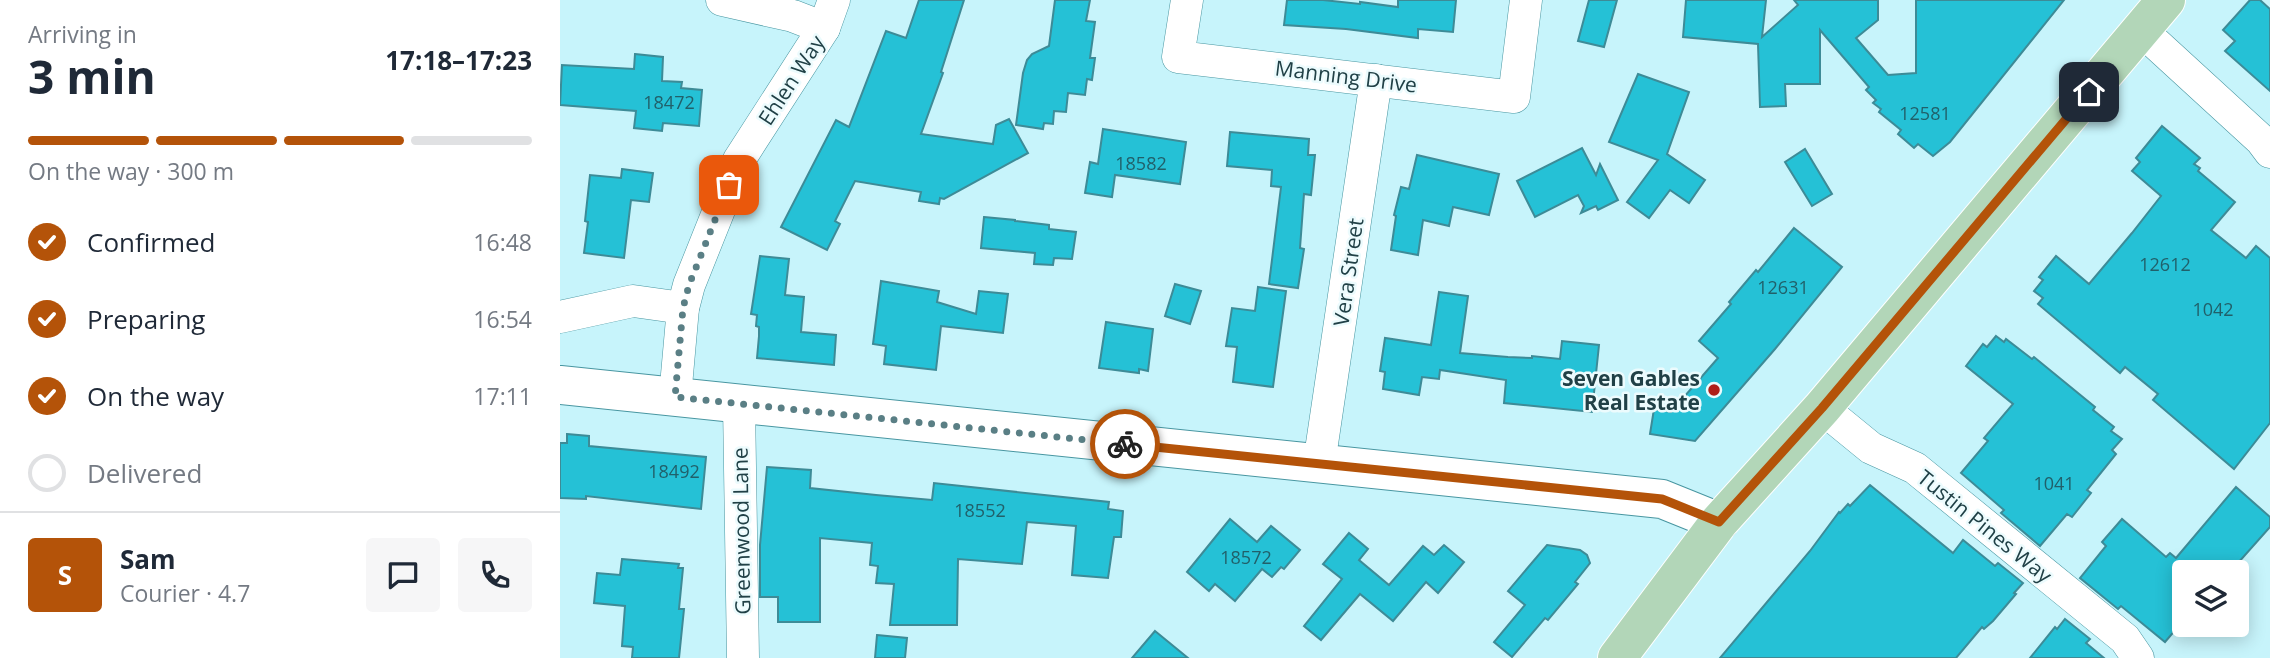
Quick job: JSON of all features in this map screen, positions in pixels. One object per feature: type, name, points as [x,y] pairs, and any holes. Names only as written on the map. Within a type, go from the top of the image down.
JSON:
[{"type":"main road","points":[[1617,658],[1719,522],[1822,408],[2166,0]]},
{"type":"street","points":[[722,0],[793,16],[829,14]]},
{"type":"street","name":"Manning Drive","points":[[1187,0],[1178,57],[1514,97],[1526,0]]},
{"type":"street","name":"Ehlen Way","points":[[675,397],[683,308],[689,285],[739,160],[829,14]]},
{"type":"street","points":[[2141,30],[2261,140],[2270,152]]},
{"type":"street","name":"Vera Street","points":[[1319,464],[1376,80]]},
{"type":"street","points":[[560,317],[633,302],[683,308]]},
{"type":"street","points":[[560,385],[1662,499],[1719,522]]},
{"type":"street","name":"Greenwood Lane","points":[[739,404],[743,658]]},
{"type":"street","name":"Tustin Pines Way","points":[[1822,408],[1871,448],[1915,468],[2125,639],[2137,658]]},
{"type":"building","points":[[919,0],[964,0],[941,72],[943,73],[921,134],[993,144],[996,125],[1009,119],[1028,153],[944,199],[940,198],[939,204],[919,201],[921,192],[855,181],[835,221],[840,224],[827,250],[781,227],[836,120],[849,127],[886,31],[906,38]]},
{"type":"building","points":[[1055,0],[1090,0],[1086,21],[1095,22],[1090,58],[1095,58],[1092,80],[1087,79],[1085,95],[1068,93],[1066,112],[1054,111],[1053,124],[1044,123],[1043,129],[1016,125],[1027,60],[1032,54],[1049,46]]},
{"type":"building","points":[[1287,0],[1360,2],[1398,7],[1398,0],[1456,0],[1453,32],[1418,29],[1418,38],[1284,25]]},
{"type":"building","points":[[1589,0],[1617,0],[1604,47],[1578,41]]},
{"type":"building","points":[[1686,0],[1766,0],[1762,37],[1798,5],[1794,0],[1878,0],[1878,20],[1856,38],[1888,75],[1916,73],[1916,0],[2064,0],[1950,142],[1933,156],[1918,144],[1914,148],[1898,134],[1901,130],[1879,112],[1881,109],[1873,103],[1876,100],[1866,90],[1869,87],[1820,30],[1820,84],[1785,84],[1786,106],[1760,107],[1758,44],[1683,37]]},
{"type":"building","points":[[2250,0],[2260,0],[2270,9],[2270,91],[2225,51],[2235,41],[2223,30]]},
{"type":"building","points":[[635,54],[663,57],[662,81],[682,82],[681,88],[702,90],[699,126],[663,123],[662,131],[634,128],[636,111],[560,105],[562,65],[634,69]]},
{"type":"building","points":[[1638,74],[1689,92],[1667,154],[1705,180],[1689,203],[1670,190],[1649,218],[1627,202],[1658,160],[1609,142]]},
{"type":"building","points":[[2162,126],[2200,158],[2194,164],[2200,168],[2198,171],[2235,202],[2211,230],[2246,258],[2256,246],[2270,258],[2270,423],[2234,469],[2153,400],[2158,394],[2125,367],[2120,373],[2038,304],[2043,298],[2034,291],[2043,280],[2039,277],[2056,256],[2089,284],[2161,196],[2132,171],[2140,162],[2136,158]]},
{"type":"building","points":[[1103,129],[1186,142],[1180,184],[1115,175],[1112,197],[1085,193],[1090,162],[1098,164]]},
{"type":"building","points":[[1230,132],[1309,139],[1308,155],[1315,155],[1311,195],[1304,194],[1300,248],[1304,249],[1298,288],[1269,284],[1281,187],[1271,186],[1272,170],[1227,166]]},
{"type":"building","points":[[1582,148],[1596,175],[1600,164],[1618,200],[1598,210],[1596,206],[1581,213],[1584,206],[1578,195],[1535,217],[1517,181]]},
{"type":"building","points":[[1805,149],[1832,194],[1812,206],[1785,162]]},
{"type":"building","points":[[1417,155],[1499,174],[1489,215],[1453,207],[1449,226],[1423,220],[1418,255],[1391,250],[1394,215],[1401,187],[1409,189]]},
{"type":"building","points":[[622,169],[653,173],[649,202],[631,200],[624,258],[584,253],[590,175],[621,178]]},
{"type":"building","points":[[984,217],[1049,225],[1049,229],[1076,232],[1072,259],[1054,258],[1053,265],[1034,264],[1035,253],[981,248]]},
{"type":"building","points":[[1794,228],[1842,267],[1695,441],[1650,434],[1654,409],[1671,412],[1718,358],[1699,341],[1731,304],[1729,302]]},
{"type":"building","points":[[760,256],[789,259],[785,295],[804,297],[801,332],[836,335],[834,365],[757,358],[759,327],[756,326],[757,315],[751,314]]},
{"type":"building","points":[[881,281],[939,291],[937,302],[976,314],[979,291],[1008,294],[1003,333],[941,326],[936,370],[884,364],[886,346],[873,344]]},
{"type":"building","points":[[1175,284],[1201,291],[1190,324],[1165,316]]},
{"type":"building","points":[[1258,287],[1286,291],[1273,387],[1233,382],[1237,347],[1226,346],[1232,308],[1255,311]]},
{"type":"building","points":[[1439,292],[1468,296],[1460,353],[1560,359],[1562,341],[1599,345],[1592,412],[1504,403],[1506,380],[1440,370],[1439,379],[1422,377],[1419,395],[1383,389],[1385,372],[1380,371],[1385,338],[1431,345]]},
{"type":"building","points":[[1106,322],[1153,329],[1148,371],[1139,369],[1139,373],[1099,368]]},
{"type":"building","points":[[1996,336],[2004,342],[2006,339],[2032,359],[2034,357],[2095,407],[2093,410],[2114,427],[2111,431],[2122,439],[2112,450],[2116,454],[2087,490],[2091,493],[2072,517],[2067,514],[2040,546],[2001,513],[2004,510],[1961,473],[1988,441],[1984,438],[2013,404],[1966,366],[1983,344],[1987,347]]},
{"type":"building","points":[[567,434],[589,436],[589,446],[706,457],[701,509],[586,496],[586,499],[560,498],[560,443],[567,443]]},
{"type":"building","points":[[767,467],[811,470],[810,488],[876,495],[932,500],[934,483],[1109,502],[1108,509],[1123,511],[1121,537],[1114,537],[1108,578],[1072,575],[1076,526],[1027,522],[1022,564],[958,559],[957,625],[890,625],[894,584],[876,583],[878,566],[870,565],[872,543],[820,538],[820,622],[778,622],[778,597],[760,597],[760,545]]},
{"type":"building","points":[[1870,485],[1953,553],[1963,540],[1995,566],[1998,563],[2023,583],[2014,593],[2016,594],[1993,621],[1984,629],[1982,627],[1956,658],[1720,658],[1810,551],[1839,512],[1848,504],[1850,506]]},
{"type":"building","points":[[2236,487],[2270,517],[2270,527],[2241,560],[2172,560],[2172,634],[2165,642],[2121,606],[2118,609],[2080,578],[2106,546],[2102,542],[2122,519],[2166,557],[2170,553],[2176,558]]},
{"type":"building","points":[[1230,519],[1257,542],[1271,526],[1300,550],[1284,569],[1281,567],[1272,577],[1262,569],[1235,601],[1215,584],[1209,591],[1187,572]]},
{"type":"building","points":[[1349,533],[1368,549],[1359,560],[1389,585],[1423,546],[1434,555],[1444,545],[1464,562],[1438,593],[1426,582],[1393,621],[1360,594],[1321,640],[1304,626],[1342,579],[1323,564]]},
{"type":"building","points":[[1547,545],[1580,550],[1587,555],[1590,563],[1575,582],[1578,584],[1512,657],[1494,642],[1525,605],[1508,591]]},
{"type":"building","points":[[622,559],[679,564],[678,568],[683,568],[679,609],[684,609],[679,658],[632,658],[633,647],[622,646],[625,606],[594,603],[597,573],[620,575]]},
{"type":"building","points":[[2065,619],[2090,639],[2086,643],[2104,658],[2030,658]]},
{"type":"building","points":[[1155,631],[1188,658],[1132,658]]},
{"type":"building","points":[[877,635],[907,638],[905,658],[875,658]]},
{"type":"way so far","points":[[729,185],[689,285],[683,308],[675,397],[1125,444]]},
{"type":"place","name":"Seven Gables Real Estate","points":[[1714,390]]},
{"type":"route","points":[[1125,444],[1662,499],[1719,522],[1822,408],[2089,92]]}]
